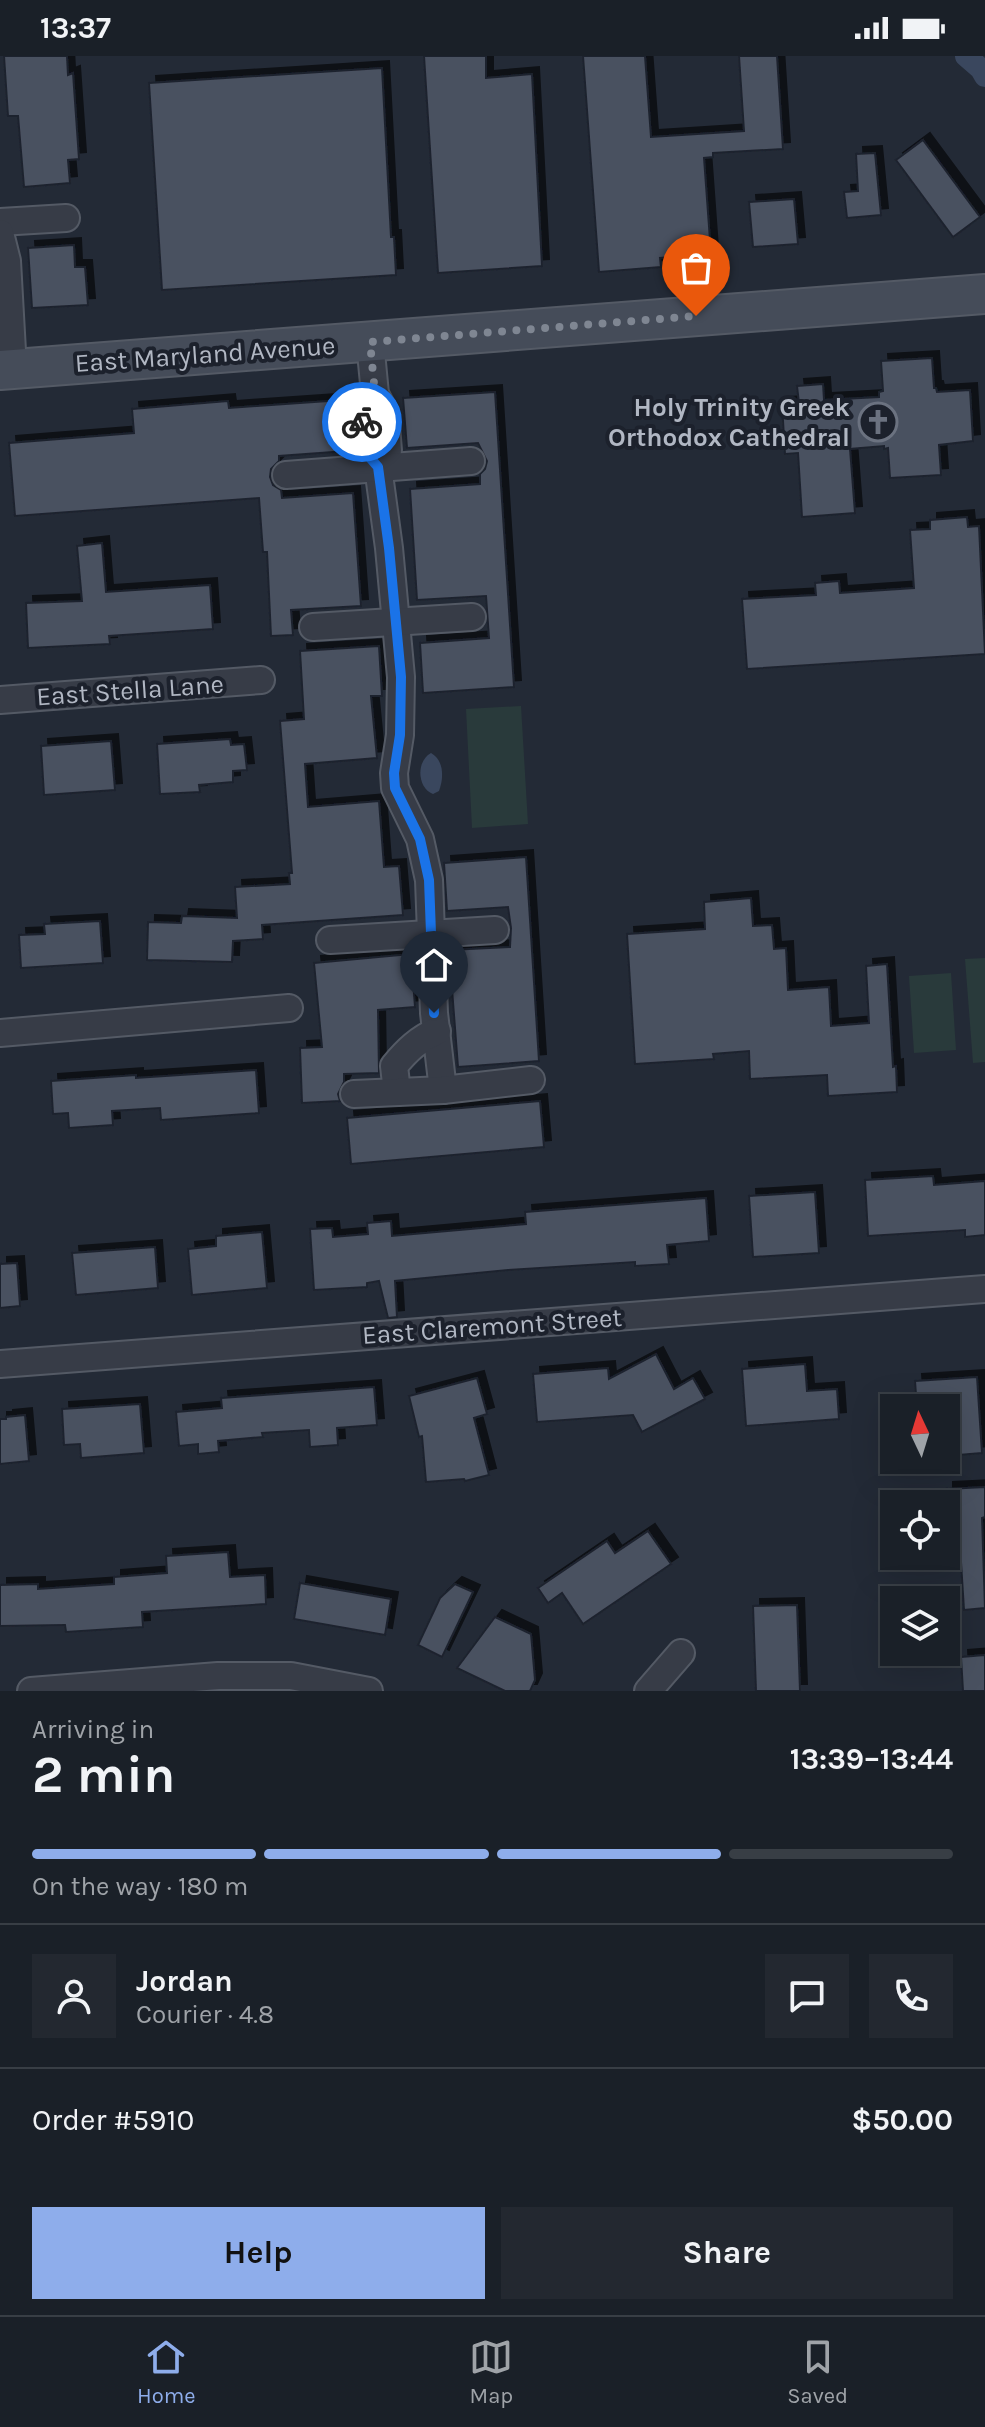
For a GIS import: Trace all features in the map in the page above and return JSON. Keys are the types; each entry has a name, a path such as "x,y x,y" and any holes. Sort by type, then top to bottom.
{"street":[{"path":"0,222 66,218"},
{"path":"0,233 7,261 6,369"},
{"name":"East Maryland Avenue","path":"6,369 985,294"},
{"path":"370,342 375,394 385,413 388,451 378,467 401,691 395,788 420,839 429,880 434,1013 443,1090"},
{"path":"286,475 471,461"},
{"path":"313,627 472,617"},
{"name":"East Stella Lane","path":"0,700 261,680"},
{"path":"330,940 495,930"},
{"path":"0,1033 289,1008"},
{"path":"397,1092 394,1066 408,1049 437,1031"},
{"path":"354,1094 443,1090 531,1080"},
{"name":"East Claremont Street","path":"0,1364 985,1289"},
{"path":"648,1691 681,1653"},
{"path":"31,1691 233,1676 291,1676 369,1691"}],"shaded area":[{"path":"521,706 528,824 472,828 466,709"},
{"path":"985,958 985,1062 973,1063 965,959"},
{"path":"951,973 956,1050 914,1053 909,976"}],"water":[{"path":"431,753 441,765 442,775 439,791 433,794 424,786 420,774 423,762"}],"building":[{"path":"4,56 67,56 68,75 73,73 79,159 68,160 70,183 24,187 18,116 8,116"},
{"path":"424,56 486,56 486,78 532,74 542,266 438,273"},
{"path":"583,56 645,56 651,137 744,131 739,56 777,56 783,149 713,153 713,157 704,158 711,254 660,258 661,267 599,272"},
{"path":"382,68 391,237 394,237 396,275 162,290 149,83"},
{"path":"923,140 980,217 953,237 896,160"},
{"path":"875,153 881,215 847,218 844,192 858,191 856,154"},
{"path":"794,199 798,244 753,247 749,202"},
{"path":"74,245 75,267 85,267 88,305 32,308 28,248"},
{"name":"Holy Trinity Greek Orthodox Cathedral","path":"932,358 937,392 970,390 973,441 939,445 941,475 890,478 888,448 850,449 855,513 802,517 798,453 785,454 782,404 799,403 797,386 823,384 824,400 879,397 879,392 883,391 881,361"},
{"path":"495,392 514,687 423,693 420,643 489,638 486,596 417,600 410,489 480,484 480,474 487,461 478,443 407,448 403,398"},
{"path":"343,400 347,451 279,456 270,477 273,485 281,490 282,498 353,493 361,606 291,610 293,635 271,636 267,552 263,552 259,498 15,516 9,443 134,433 132,409 228,401 229,408"},
{"path":"967,517 968,527 979,526 985,654 747,669 742,599 816,595 815,583 839,581 840,593 914,588 910,530 930,529 930,520"},
{"path":"102,543 106,592 210,585 213,629 109,636 110,644 28,648 26,603 82,601 77,546"},
{"path":"379,646 382,696 371,696 377,758 305,764 308,807 379,801 384,867 399,866 403,915 262,925 263,939 233,941 232,962 147,960 148,922 181,923 182,916 237,918 235,887 290,884 289,873 292,873 280,721 304,719 300,651"},
{"path":"230,739 231,745 244,744 247,770 233,771 233,782 199,785 200,792 160,794 157,744"},
{"path":"111,741 115,790 44,795 41,746"},
{"path":"526,857 539,1061 458,1067 449,950 510,947 511,928 508,907 447,911 444,863"},
{"path":"751,898 753,926 772,925 774,949 786,948 788,990 829,987 831,1026 869,1023 866,966 887,964 897,1092 828,1096 827,1075 750,1079 749,1051 713,1054 714,1059 635,1064 627,934 705,929 704,902"},
{"path":"100,921 103,963 21,968 19,935 45,934 44,924"},
{"path":"411,954 415,1007 378,1010 379,1073 344,1074 338,1094 340,1101 302,1103 300,1048 322,1047 314,963"},
{"path":"256,1070 259,1113 161,1120 160,1108 112,1111 113,1125 69,1128 68,1113 53,1114 51,1081"},
{"path":"540,1101 544,1147 351,1164 347,1118"},
{"path":"933,1176 934,1185 985,1181 985,1235 965,1237 965,1230 868,1236 865,1180"},
{"path":"815,1192 819,1253 753,1257 749,1196"},
{"path":"706,1198 709,1241 667,1245 669,1264 635,1266 635,1262 395,1281 397,1317 388,1318 379,1281 367,1283 367,1287 314,1290 310,1229 332,1228 333,1237 368,1234 367,1223 391,1221 392,1236 526,1224 525,1212"},
{"path":"262,1232 267,1288 192,1295 188,1249 216,1246 216,1236"},
{"path":"155,1247 158,1288 76,1295 72,1253"},
{"path":"17,1263 20,1306 0,1308 0,1264"},
{"path":"656,1354 674,1389 693,1378 705,1399 642,1432 633,1415 537,1422 533,1374 608,1368 609,1379"},
{"path":"805,1364 807,1391 837,1389 839,1419 746,1426 742,1369"},
{"path":"977,1377 982,1453 960,1455 960,1394 916,1394 915,1381"},
{"path":"477,1378 487,1414 474,1418 489,1475 465,1481 426,1482 422,1436 419,1437 409,1396"},
{"path":"374,1387 377,1425 337,1428 338,1445 310,1447 309,1430 262,1433 263,1437 218,1441 219,1452 198,1454 198,1444 179,1446 176,1412 222,1408 221,1398"},
{"path":"140,1404 144,1453 81,1458 80,1444 64,1445 62,1409"},
{"path":"25,1415 29,1461 0,1464 0,1419"},
{"path":"985,1487 985,1517 982,1518 985,1608 964,1610 960,1562 960,1490 946,1489"},
{"path":"648,1531 671,1564 583,1624 562,1593 548,1603 538,1588 607,1541 615,1553"},
{"path":"228,1552 230,1577 265,1575 266,1604 142,1612 143,1627 66,1632 65,1625 0,1626 0,1585 38,1584 38,1589 114,1584 114,1577 167,1573 166,1556"},
{"path":"300,1583 391,1599 385,1635 294,1619"},
{"path":"455,1584 473,1592 442,1657 418,1645 440,1598"},
{"path":"797,1605 800,1691 756,1691 753,1606"},
{"path":"495,1617 531,1634 535,1680 530,1691 505,1691 457,1668"},
{"path":"985,1655 985,1691 963,1691 961,1657"}],"waterway":[{"path":"966,56 985,76"}],"way so far":[{"path":"362,422 375,394 370,342 696,316"}],"place":[{"name":"Holy Trinity Greek Orthodox Cathedral","path":"878,422"}],"route":[{"path":"362,422 365,452 378,467 389,548 401,677 395,788 420,839 429,880 434,1013"}]}
